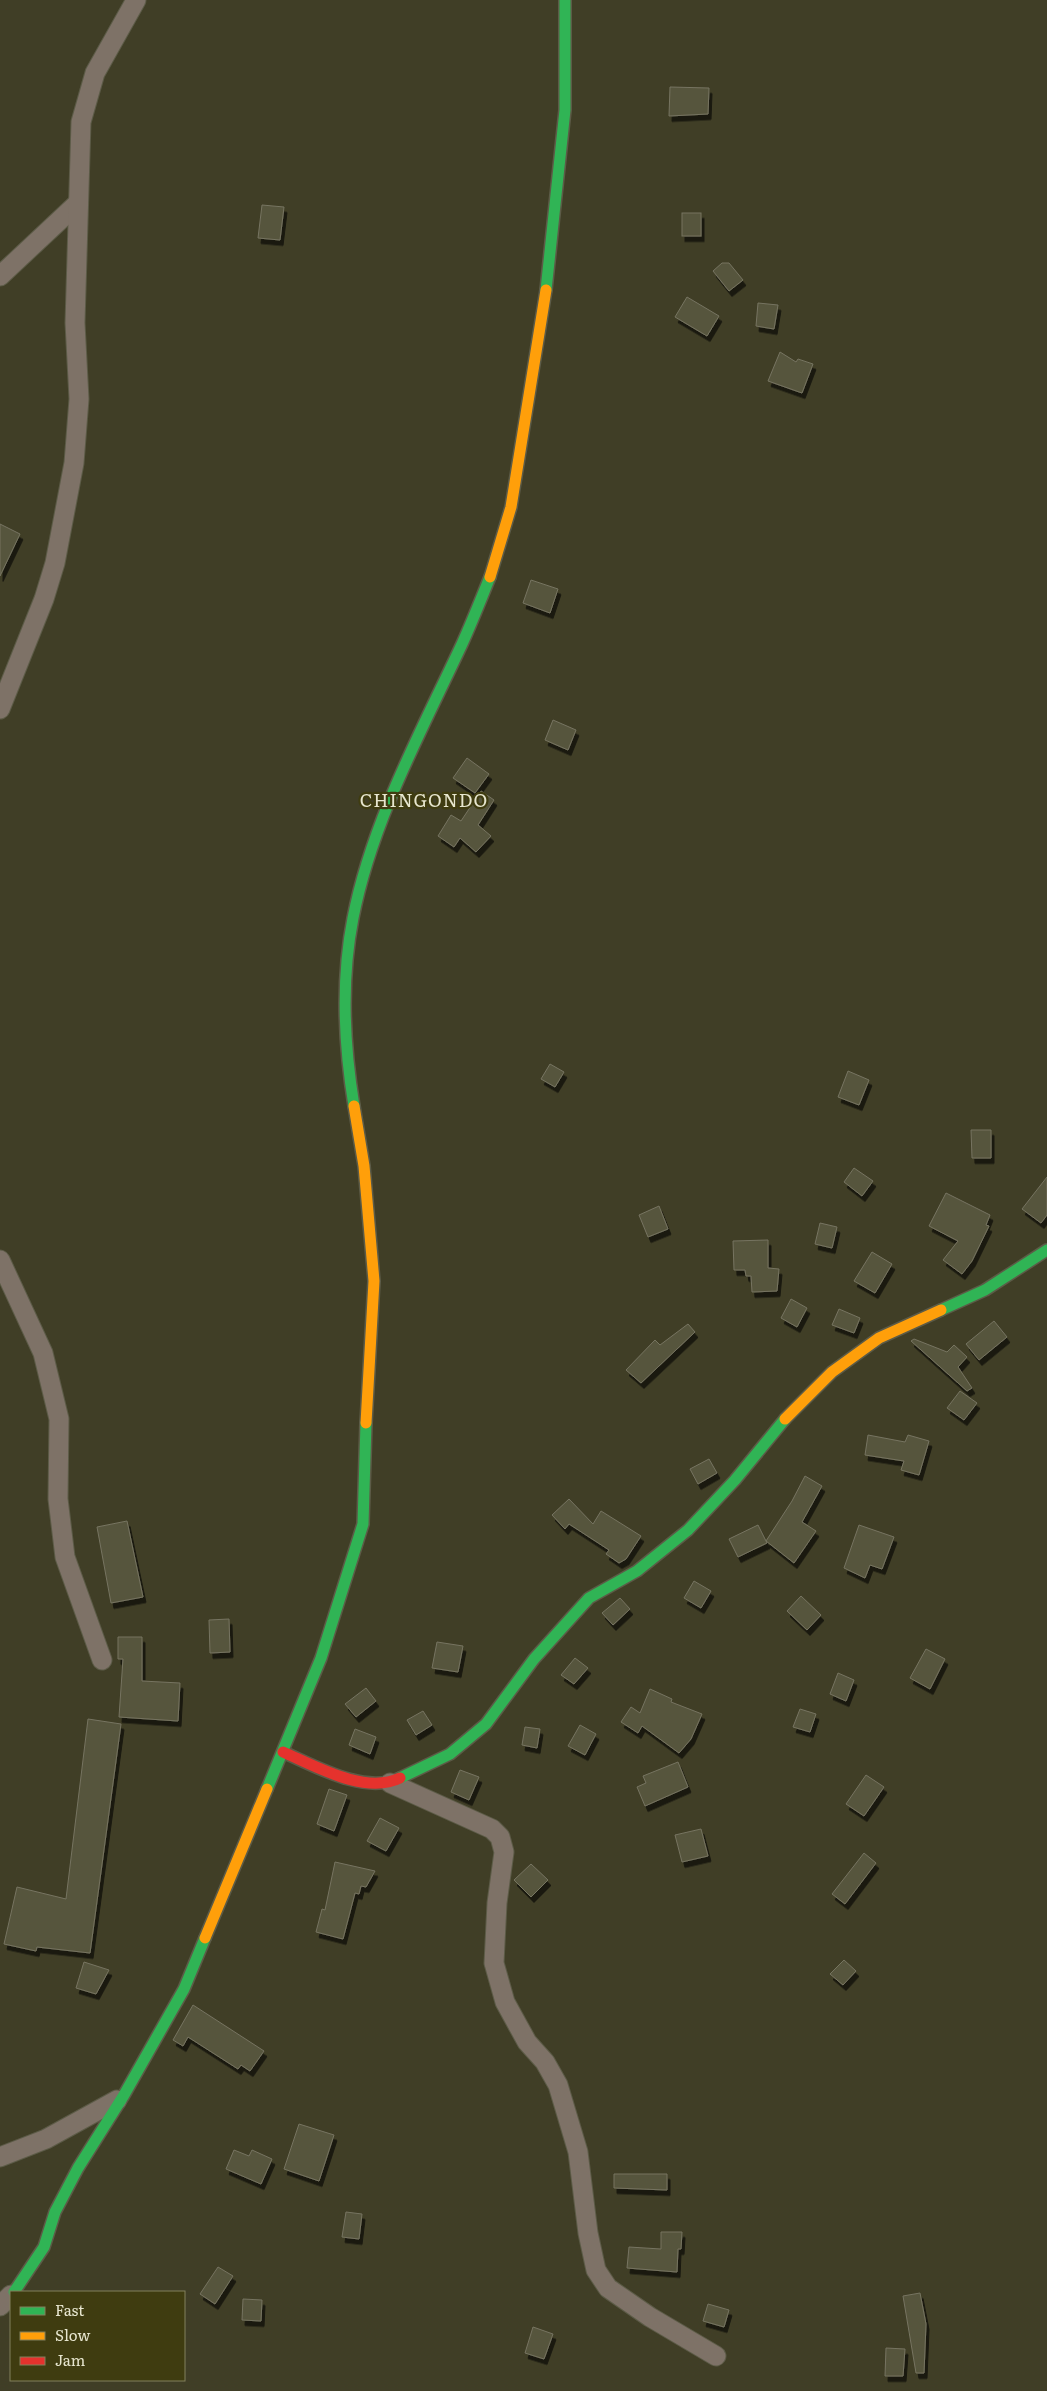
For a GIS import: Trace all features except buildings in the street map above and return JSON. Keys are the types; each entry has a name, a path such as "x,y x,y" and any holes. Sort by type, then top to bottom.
{"street":[{"path":"0,709 44,599 55,563 74,463 79,399 75,323 81,122 95,73 136,0"},
{"path":"13,2291 44,2247 55,2212 78,2168 124,2095 184,1989 321,1658 363,1524 368,1375 374,1281 364,1166 346,1063 346,971 352,917 375,838 411,749 467,633 496,562 511,507 548,278 558,189 565,110 565,0"},
{"path":"0,276 78,203"},
{"path":"390,1783 450,1754 486,1724 534,1659 590,1598 637,1571 688,1530 735,1480 780,1423 832,1372 879,1338 985,1290 1047,1250"},
{"path":"0,1260 43,1353 59,1419 58,1499 65,1557 102,1660"},
{"path":"283,1752 342,1778 390,1783 492,1829 500,1837 504,1852 497,1903 494,1963 506,2002 527,2042 545,2062 558,2085 578,2152 588,2233 596,2270 608,2288 650,2317 716,2356"},
{"path":"0,2157 46,2139 93,2115 124,2095"},
{"path":"0,2306 10,2295"}],"traffic: fast":[{"path":"546,290 565,110 565,0"},
{"path":"354,1106 346,1036 345,988 349,941 361,882 372,847 399,778 462,644 490,577"},
{"path":"941,1310 985,1290 1047,1250"},
{"path":"400,1778 450,1754 486,1724 534,1659 589,1598 637,1571 688,1530 735,1480 785,1419"},
{"path":"267,1789 321,1658 363,1524 366,1423"},
{"path":"15,2291 44,2247 55,2212 78,2168 124,2095 184,1989 205,1938"}],"traffic: slow":[{"path":"490,577 511,507 546,290"},
{"path":"354,1106 364,1166 374,1281 366,1423"},
{"path":"785,1419 832,1372 879,1338 941,1310"},
{"path":"205,1938 267,1789"}],"traffic: jam":[{"path":"283,1752 340,1777 356,1781 386,1782 400,1778"}],"district":[{"name":"CHINGONDO","path":"424,799"}]}
